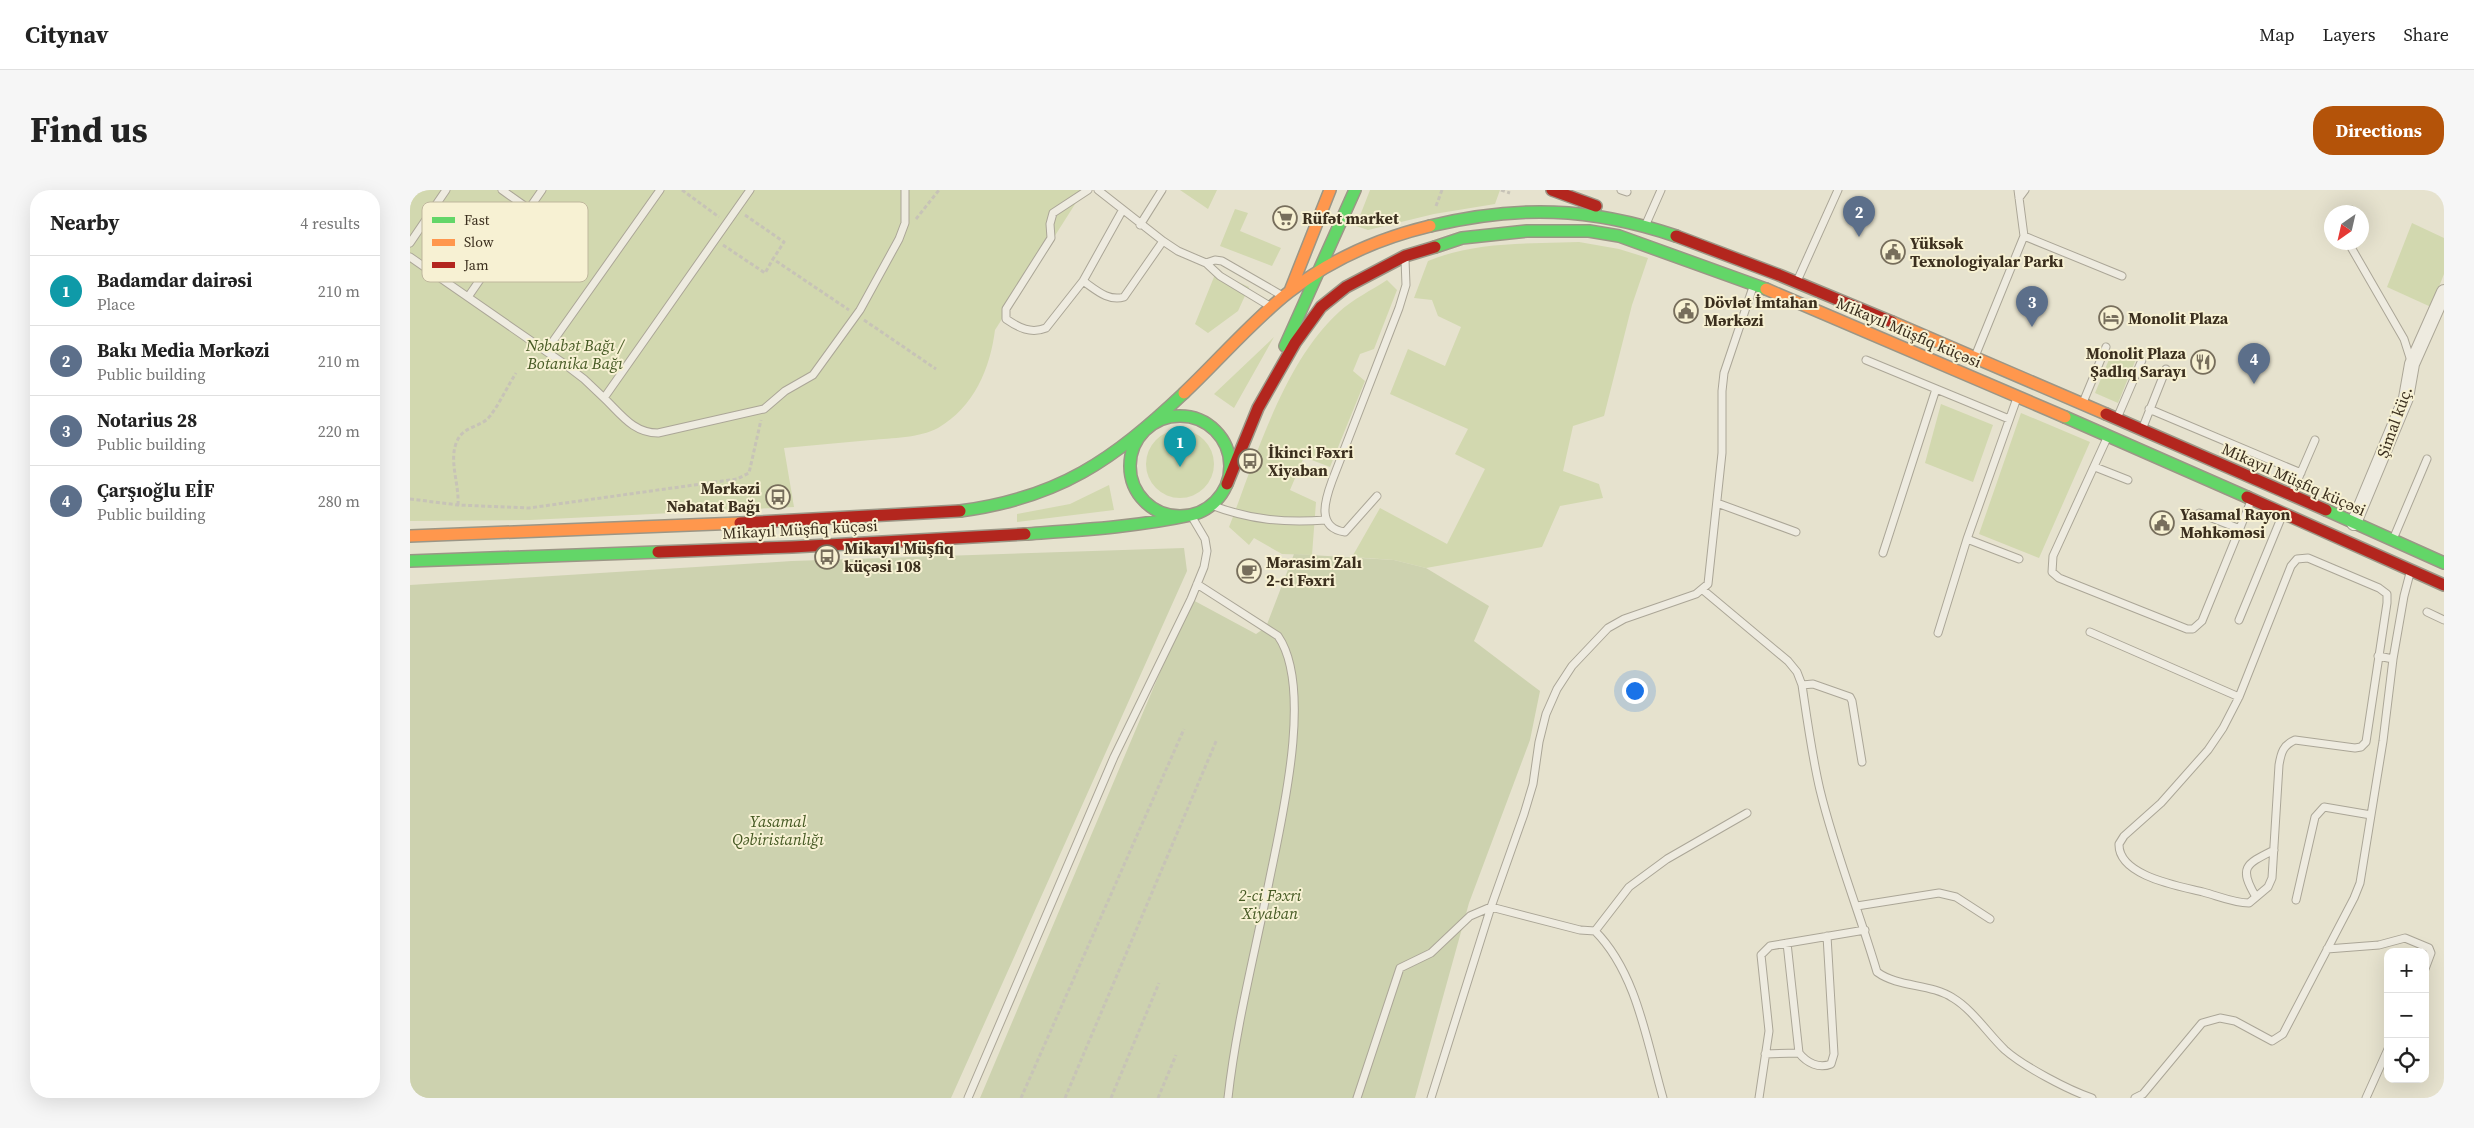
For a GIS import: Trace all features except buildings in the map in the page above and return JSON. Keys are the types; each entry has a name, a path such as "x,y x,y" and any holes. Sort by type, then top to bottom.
{"main road":[{"path":"1330,190 1286,294 1147,427 1136,440 1130,456 1130,472 1135,488 1144,502 1158,511 1174,516 1191,515 1211,505 1219,498 1227,484 1258,408 1322,269 1355,190"},
{"path":"1552,190 1646,224"},
{"name":"Mikayıl Müşfiq küçəsi","path":"1286,294 1346,255 1428,225 1493,214 1574,212 1646,224 1797,282 1975,357 2444,563"},
{"name":"Mikayıl Müşfiq küçəsi","path":"1258,408 1295,342 1320,307 1346,287 1405,256 1462,238 1487,234 1589,231 1618,236 1754,284 2108,435 2444,585"},
{"path":"1147,427 1161,419 1178,416 1194,418 1209,425 1221,436 1228,452 1230,468 1227,484"},
{"name":"Mikayıl Müşfiq küçəsi","path":"410,536 810,519 957,510 1025,498 1047,490 1103,459 1147,427"},
{"name":"Mikayıl Müşfiq küçəsi","path":"410,561 792,547 1095,529 1150,524 1191,515"}],"street":[{"name":"Şimal küç.","path":"2354,523 2406,398 2412,364 2444,292"}],"lane":[{"path":"438,202 446,190"},
{"path":"502,190 519,202"},
{"path":"534,202 542,190"},
{"path":"546,351 660,190"},
{"path":"604,398 750,190"},
{"path":"446,282 584,379 638,430 646,433 658,433 764,409 785,391 813,376 857,315 900,239 905,223 905,190"},
{"path":"1088,190 1053,213 1050,224 1051,238 1006,309 1006,319 1022,329 1031,331 1046,328 1082,281 1122,211"},
{"path":"1140,224 1162,190"},
{"path":"1646,224 1661,190"},
{"path":"1797,282 1838,190"},
{"path":"1975,357 2024,236 2018,194 2025,190"},
{"path":"1102,192 1122,211 1163,242 1178,251 1206,262 1220,276 1273,307"},
{"path":"410,243 422,225"},
{"path":"2024,236 2122,276"},
{"path":"1082,281 1103,295 1118,299 1124,297 1163,242"},
{"path":"2353,250 2404,339 2412,364"},
{"path":"1377,496 1345,532 1339,531 1326,520 1324,511 1325,499 1399,308 1406,285 1405,256"},
{"path":"410,257 422,265"},
{"path":"1206,262 1222,261 1286,294"},
{"path":"468,297 478,282"},
{"path":"1431,1098 1491,907 1524,814 1533,784 1541,732 1557,689 1590,645 1608,628 1624,619 1703,590 1710,579 1722,453 1722,391 1724,373 1754,284"},
{"path":"2083,404 2106,347"},
{"path":"1866,360 2009,419"},
{"path":"2116,419 2142,360"},
{"path":"2142,430 2166,369"},
{"path":"1883,554 1936,389"},
{"path":"1938,633 1967,539 2018,396"},
{"path":"2150,409 2301,473"},
{"path":"2108,435 2053,556 2052,572 2059,578 2186,630 2193,629 2202,621 2251,499"},
{"path":"2291,496 2315,440"},
{"path":"2393,540 2427,459"},
{"path":"2095,466 2128,480"},
{"path":"1717,503 1796,532"},
{"path":"1211,505 1232,513 1290,523 1326,520"},
{"path":"2199,513 2240,529"},
{"path":"2239,620 2283,513"},
{"path":"968,1098 1114,757 1197,584 1207,551 1205,539 1191,515"},
{"path":"1967,539 2019,559"},
{"path":"2308,558 2379,588 2387,594 2366,742 2361,747 2294,740 2288,743 2281,752 2272,878 2268,887 2248,903 2242,903 2159,880 2141,873 2130,866 2119,851 2119,844 2124,836 2161,803 2208,750 2223,728 2238,696 2291,566 2297,559 2308,558"},
{"path":"2135,1098 2145,1096 2202,1023 2220,1018 2235,1021 2272,1041 2283,1034 2360,883 2393,659 2404,596 2411,570"},
{"path":"1197,584 1278,636 1286,648 1294,704 1293,741 1288,788 1235,1046 1228,1098"},
{"path":"1703,590 1788,661 1797,672 1802,684 1820,790 1847,882 1857,906 1877,972 1893,980 1937,989 1955,999 2007,1051 2071,1091 2092,1098"},
{"path":"2427,612 2444,620"},
{"path":"2090,632 2238,696"},
{"path":"2378,656 2393,659"},
{"path":"1802,684 1813,684 1850,697 1862,762"},
{"path":"2296,900 2315,817 2319,810 2324,807 2371,815"},
{"path":"1595,932 1628,887 1667,859 1747,813"},
{"path":"2256,897 2246,880 2245,873 2253,861 2274,850"},
{"path":"1857,906 1939,893 1956,896 1990,919"},
{"path":"1357,1098 1400,968 1408,962 1431,953 1470,916 1491,907 1580,930 1595,932 1606,942 1630,984 1663,1098"},
{"path":"1759,1098 1769,1031 1768,1007 1761,955 1770,946 1865,930"},
{"path":"1787,943 1799,1053 1808,1062 1821,1067 1831,1064 1833,1059 1827,936"},
{"path":"2327,949 2379,945 2405,938 2429,948"},
{"path":"1766,1054 1799,1053"},
{"path":"2366,1098 2384,1059"}],"path":[{"path":"682,190 727,223"},
{"path":"900,239 939,190"},
{"path":"1434,214 1442,190"},
{"path":"715,240 765,273 784,242 736,210"},
{"path":"773,259 936,369"},
{"path":"458,505 459,488 454,452 456,444 466,429 489,418 516,373"},
{"path":"410,499 458,505 529,508 737,478 749,473 764,409"},
{"path":"1021,1098 1184,729"},
{"path":"1065,1098 1217,739"},
{"path":"1111,1098 1159,983"},
{"path":"1158,1098 1176,1055"}],"green space":[{"name":"Nəbabət Bağı / Botanika Bağı","path":"410,190 1084,190 995,330 993,345 984,373 971,398 961,409 938,428 914,436 784,448 794,507 530,520 410,521"},
{"path":"1180,190 1217,190 1208,209"},
{"path":"1370,190 1500,190 1495,204 1434,214 1368,230 1356,226"},
{"path":"1235,209 1248,213 1240,231 1281,248 1272,266 1220,246"},
{"path":"2412,223 2444,238 2444,274 2431,307 2387,287"},
{"path":"1579,242 1619,249 1648,258 1632,305 1604,416 1573,426 1563,471 1599,484 1603,498 1560,506 1542,547 1426,568 1394,560 1352,557 1380,508 1447,544 1485,469 1455,454 1468,429 1390,394 1408,349 1445,366 1461,327 1438,316 1432,300 1414,298 1428,261 1465,250 1483,247"},
{"path":"1216,272 1249,287 1238,311 1208,333 1195,324"},
{"path":"1387,280 1397,290 1374,349 1360,354 1353,371 1365,381 1330,467 1304,457 1290,490 1316,502 1312,555 1282,554 1254,538 1249,545 1229,527 1261,442 1287,384 1302,357 1319,333 1339,312"},
{"path":"1274,337 1234,408 1214,394"},
{"path":"2113,350 2136,359 2118,403 2095,393"},
{"path":"1941,404 1993,425 1973,482 1925,463"},
{"path":"2021,413 2090,442 2039,558 1979,534"},
{"path":"1187,430 1199,436 1208,445 1214,457 1212,477 1204,488 1187,498 1173,498 1156,488 1148,477 1146,457 1156,440 1167,432"},
{"path":"1109,485 1114,510 1017,522 1017,514 1070,504"},
{"name":"Yasamal Qəbiristanlığı","path":"1184,548 1187,571 951,1098 410,1098 410,585 792,561"},
{"name":"2-ci Fəxri Xiyaban","path":"1294,554 1394,560 1426,568 1489,606 1474,641 1540,691 1530,740 1469,903 1415,1098 980,1098 1191,599 1256,634 1266,627"}],"traffic: fast":[{"path":"1285,346 1355,190"},
{"path":"1430,226 1493,215 1554,212 1614,219 1676,236"},
{"path":"1435,247 1462,238 1527,231 1589,231 1619,236 1766,289"},
{"path":"960,511 995,505 1056,486 1108,456 1133,438 1184,393"},
{"path":"1180,416 1190,417 1208,424 1222,438 1229,456 1230,466 1229,476 1222,494 1208,508 1190,515 1180,516 1170,515 1152,508 1138,494 1131,476 1130,466 1131,456 1138,438 1152,424 1170,417 1180,416"},
{"path":"2065,417 2247,497"},
{"path":"2326,510 2444,563"},
{"path":"1025,534 1129,525 1191,515"},
{"path":"410,561 658,552"}],"traffic: slow":[{"path":"1290,291 1330,190"},
{"path":"1184,393 1262,315 1305,280 1356,251 1430,226"},
{"path":"1766,289 2065,417"},
{"path":"1892,322 2106,414"},
{"path":"410,536 740,523"}],"traffic: jam":[{"path":"1552,190 1596,206"},
{"path":"1676,236 1779,275 1892,322"},
{"path":"1227,484 1258,408 1295,343 1321,307 1346,287 1405,256 1435,247"},
{"path":"2106,414 2326,510"},
{"path":"2247,497 2444,585"},
{"path":"740,523 960,511"},
{"path":"658,552 792,547 1025,534"}],"place":[{"name":"Rüfət market","path":"1285,218"},
{"name":"Bakı Media Mərkəzi","path":"1859,237"},
{"name":"Yüksək Texnologiyalar Parkı","path":"1893,252"},
{"name":"Dövlət İmtahan Mərkəzi","path":"1686,311"},
{"name":"Monolit Plaza","path":"2111,318"},
{"name":"Notarius 28","path":"2032,327"},
{"name":"Monolit Plaza Şadlıq Sarayı","path":"2203,362"},
{"name":"Çarşıoğlu EİF","path":"2254,384"},
{"name":"İkinci Fəxri Xiyaban","path":"1250,461"},
{"name":"Badamdar dairəsi","path":"1180,467"},
{"name":"Mərkəzi Nəbatat Bağı","path":"778,497"},
{"name":"Yasamal Rayon Məhkəməsi","path":"2162,523"},
{"name":"Mikayıl Müşfiq küçəsi 108","path":"827,557"},
{"name":"Mərasim Zalı 2-ci Fəxri","path":"1249,571"}]}
